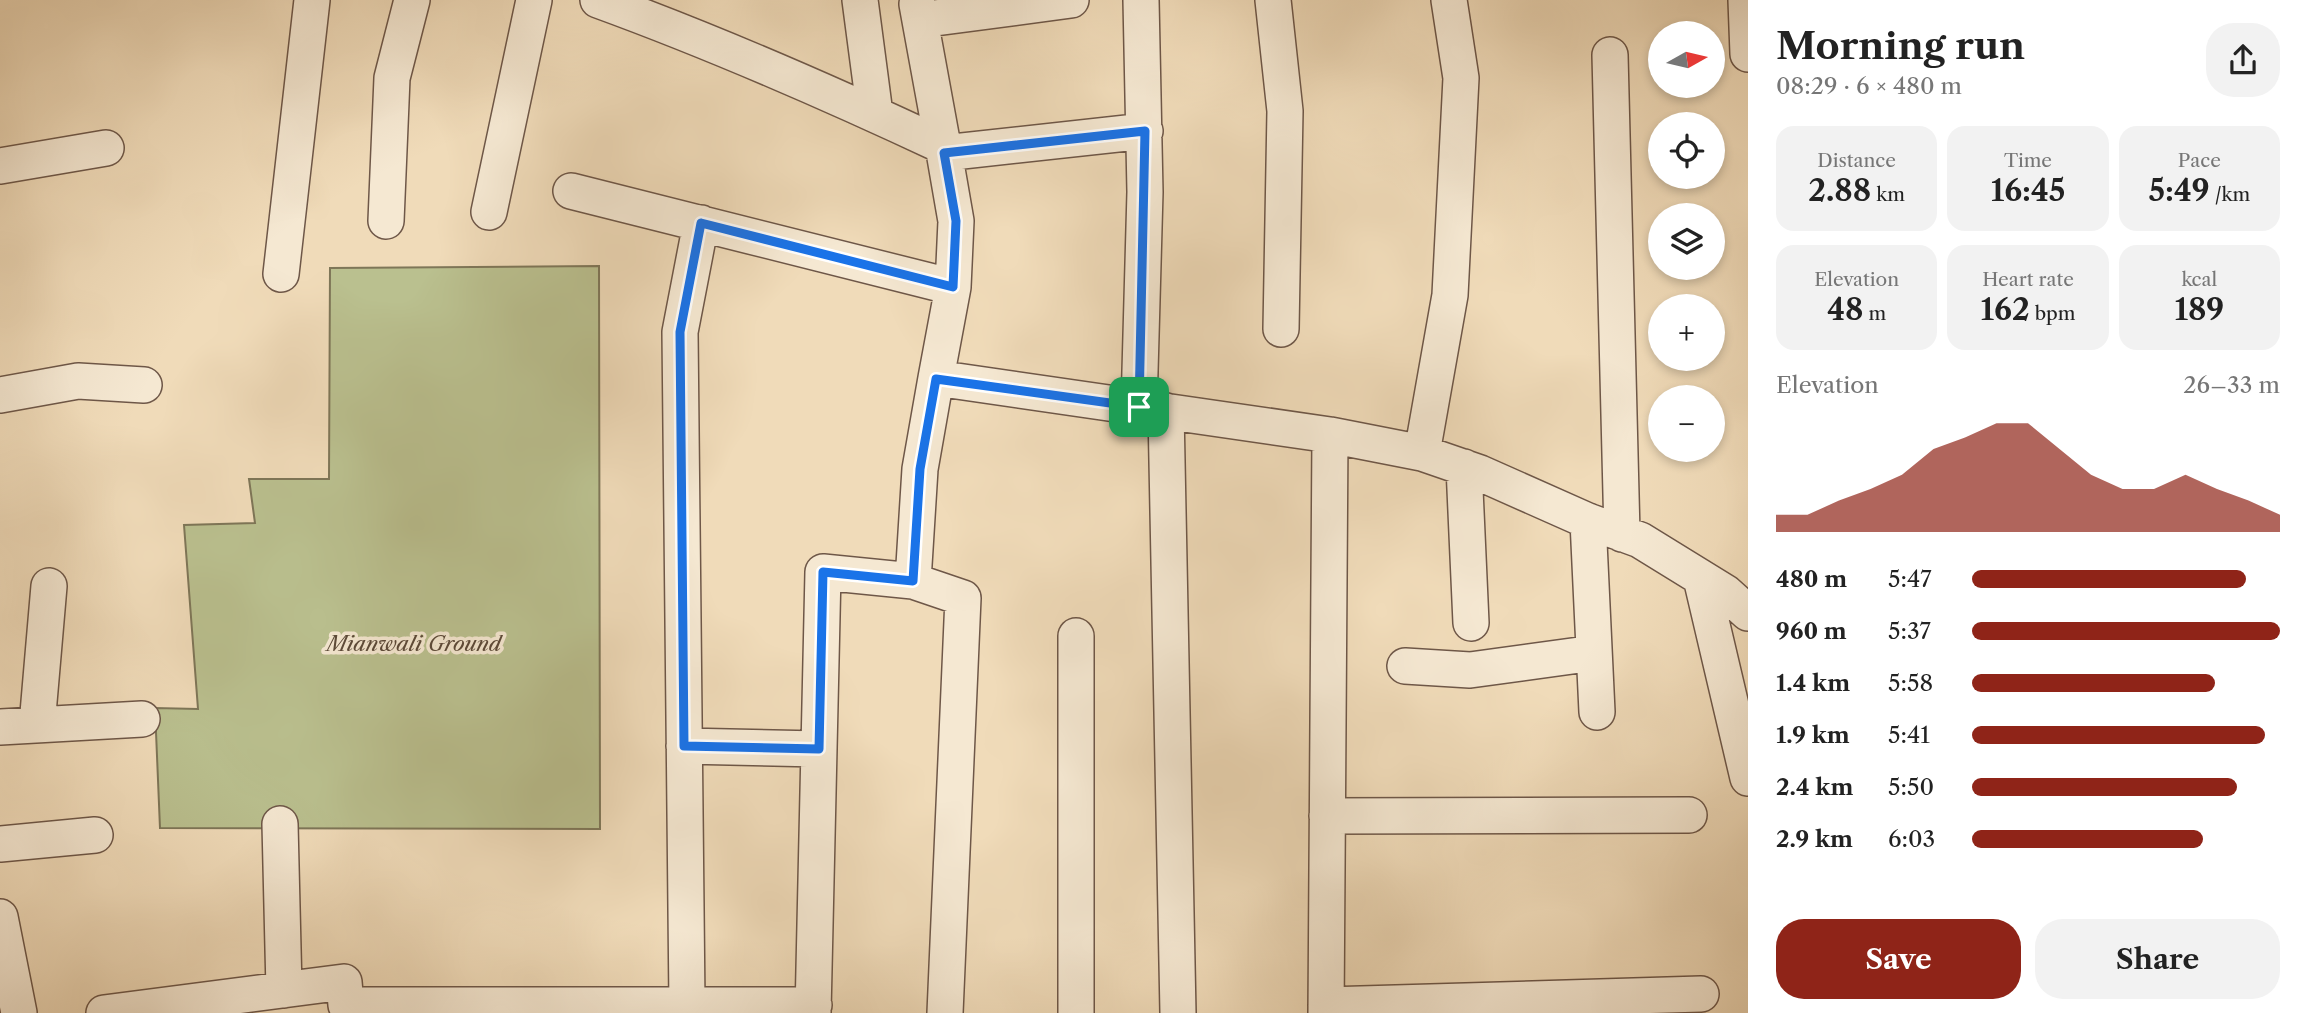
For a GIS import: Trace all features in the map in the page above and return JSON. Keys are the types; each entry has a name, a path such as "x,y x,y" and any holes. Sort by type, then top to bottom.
{"street":[{"path":"281,274 312,0"},
{"path":"386,221 392,78 412,0"},
{"path":"489,212 534,0"},
{"path":"598,0 683,16 944,149 1145,131"},
{"path":"860,0 875,114"},
{"path":"913,581 920,469 953,287 956,221 919,12 1071,0"},
{"path":"1140,0 1153,409 1178,1013"},
{"path":"1273,0 1285,111 1281,329"},
{"path":"1422,453 1450,295 1461,78 1450,0"},
{"path":"1746,0 1748,54"},
{"path":"1610,55 1622,534"},
{"path":"0,166 106,148"},
{"path":"571,191 953,287"},
{"path":"687,1004 680,332 701,223"},
{"path":"936,379 1330,435 1422,453 1464,467 1588,521 1640,540 1726,593 1748,613"},
{"path":"0,395 78,381 144,385"},
{"path":"1330,435 1326,1009 1701,994"},
{"path":"1464,467 1471,623"},
{"path":"1588,521 1597,712"},
{"path":"104,1013 344,982 346,1005 687,1004 813,1009 823,572 913,581 963,598 945,1013"},
{"path":"1701,578 1748,778"},
{"path":"37,724 49,586"},
{"path":"1076,636 1076,1013"},
{"path":"1405,666 1470,670 1594,653"},
{"path":"0,726 142,719"},
{"path":"684,746 819,749"},
{"path":"1327,816 1689,815"},
{"path":"280,824 284,990"},
{"path":"0,844 95,835"},
{"path":"0,917 19,1013"}],"green space":[{"name":"Mianwali Ground","path":"599,266 600,829 160,828 155,708 198,709 184,525 255,523 249,479 329,479 330,268"}],"route":[{"path":"1145,131 1139,407 936,379 920,469 913,581 823,572 819,749 684,746 680,332 701,223 953,287 956,221 944,153 1145,131"}]}
